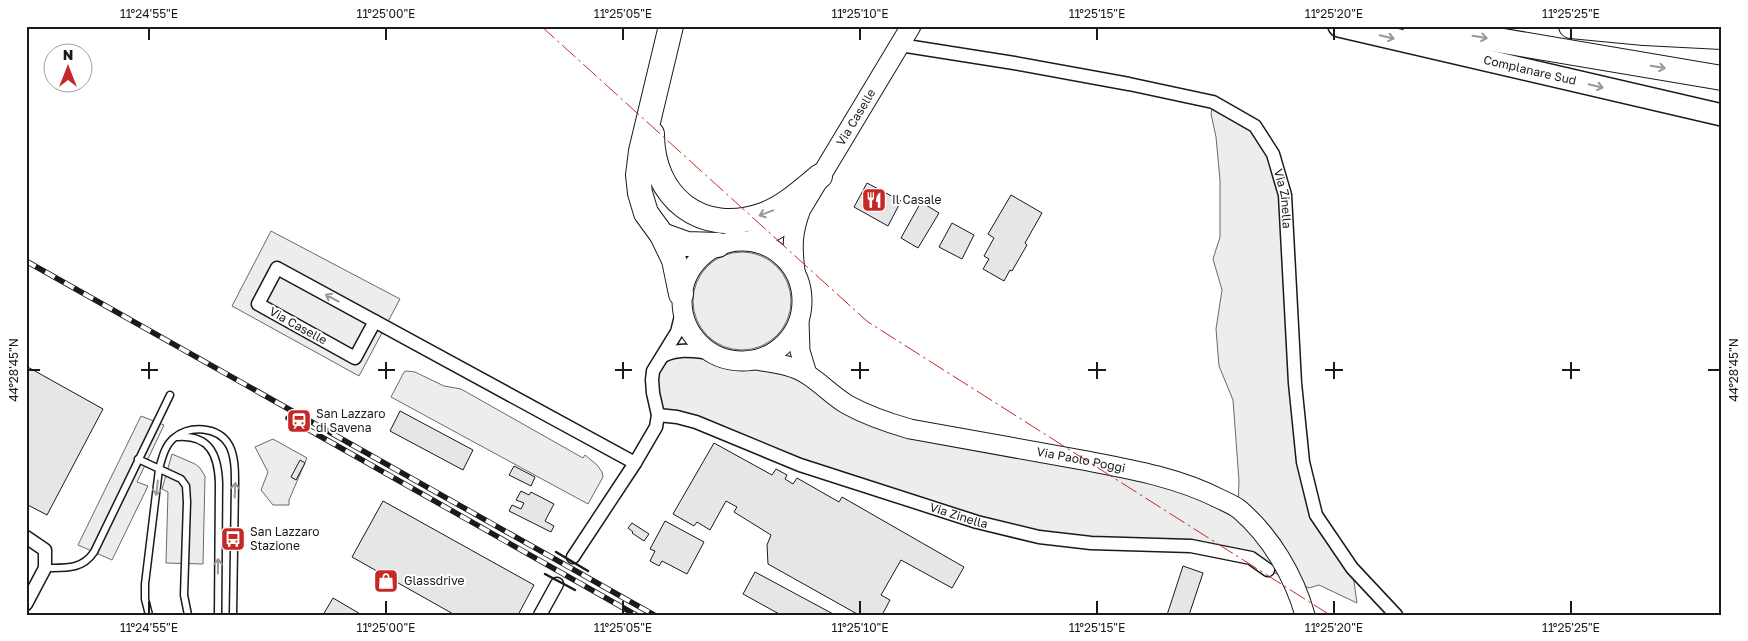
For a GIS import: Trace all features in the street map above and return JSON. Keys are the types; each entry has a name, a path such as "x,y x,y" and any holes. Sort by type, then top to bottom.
{"highway":[{"path":"671,26 641,151 638,175 640,193 646,213 662,235 674,260 681,303"},
{"name":"Complanare Sud","path":"1339,26 1722,115"},
{"path":"1415,26 1722,78"},
{"path":"1572,26 1715,39"},
{"path":"653,102 653,159 659,174 674,198 681,206 695,214 717,220 740,220 763,215 784,204 820,176"},
{"path":"662,235 687,244 718,245"}],"main road":[{"name":"Via Caselle","path":"807,374 800,351 799,321 802,304 792,248 794,226 801,209 820,176 911,26"},
{"name":"Via Caselle","path":"749,241 772,233 787,223 801,209"},
{"name":"Via Caselle","path":"795,272 785,258 769,247 749,241 737,241 718,245 699,258 686,276 681,303 691,336 710,353 726,360 744,362 756,360 774,353 790,338 799,321"},
{"name":"Via Caselle","path":"756,360 783,364 807,374"},
{"name":"Via Paolo Poggi","path":"807,374 847,405 888,423 1118,467 1165,478 1200,489 1239,508 1260,531 1279,557 1292,580 1300,596 1305,615"}],"street":[{"name":"Via Zinella","path":"900,45 1130,84 1213,102 1255,126 1274,154 1285,195 1295,383 1303,462 1316,515 1352,568 1396,615"},
{"name":"Via Caselle","path":"375,321 355,358 258,304 277,268 375,321 635,463"},
{"name":"Via Caselle","path":"573,557 635,463 656,427 658,415 652,371 677,332 681,303"},
{"name":"Via Caselle","path":"663,356 682,350 710,353"},
{"name":"Via Zinella","path":"658,415 678,417 696,422 800,465 977,522 1039,537 1091,543 1191,546 1251,558 1268,570"},
{"path":"26,536 46,550 45,568 26,604"},
{"path":"540,615 557,584"}],"lane":[{"path":"45,568 67,568 88,562 170,395"},
{"path":"149,615 145,599 145,584 159,469 165,450 174,437 195,430 205,429 220,435 229,445 232,453 236,483 233,615"},
{"path":"174,437 189,438 206,444 216,456 219,483 218,615"},
{"path":"138,460 181,479 186,486 184,603 188,615"}],"shaded area":[{"path":"1213,102 1255,126 1285,195 1303,462 1316,515 1352,568 1357,603 1319,585 1309,588 1268,570 1251,558 1039,537 658,415 657,362 663,356 711,353 726,360 744,362 756,360 783,364 847,405 1049,454 1238,508 1239,481 1233,400 1219,366 1216,329 1222,290 1213,259 1220,237 1220,180 1216,137 1211,114"},
{"path":"271,231 400,299 359,376 232,306"},
{"path":"742,252 752,253 769,260 783,274 790,291 790,311 783,328 769,342 752,349 742,350 732,349 715,342 701,328 694,311 693,301 694,291 701,274 715,260 732,253"},
{"path":"404,372 415,372 444,386 461,389 583,458 585,455 597,465 603,477 588,504 391,397"},
{"path":"141,416 164,425 137,482 148,486 112,560 78,545"},
{"path":"273,439 307,458 289,500 289,505 273,505 261,490 268,472 255,447"},
{"path":"172,454 195,464 205,476 203,564 166,563 168,492 162,489"}],"building":[{"path":"867,183 901,201 888,226 854,207"},
{"path":"1011,195 1042,213 1025,243 1027,245 1004,281 983,269 989,259 984,256 994,238 988,234"},
{"path":"921,202 939,213 918,248 901,238"},
{"path":"952,223 974,235 962,259 939,247"},
{"path":"26,366 103,409 47,515 26,504"},
{"path":"400,411 473,450 463,470 390,431"},
{"path":"714,443 772,475 776,469 787,475 785,479 793,484 797,478 839,502 842,497 964,567 952,588 901,560 881,595 890,600 882,615 859,615 768,564 767,545 771,535 734,512 737,507 726,501 710,530 697,522 694,526 673,514"},
{"path":"300,460 305,463 296,480 291,477"},
{"path":"514,466 535,477 531,486 509,475"},
{"path":"521,491 529,495 531,492 554,504 545,521 554,526 551,532 509,511 512,505 521,509 524,503 516,500"},
{"path":"383,501 534,585 518,615 455,615 352,557"},
{"path":"665,521 704,542 687,574 662,561 659,566 650,561 655,551 650,549"},
{"path":"632,523 649,534 644,541 628,528"},
{"path":"1183,566 1203,573 1189,615 1167,615"},
{"path":"755,572 835,615 781,615 743,594"},
{"path":"333,598 362,615 323,615"}],"railway":[{"path":"26,261 654,615"},
{"path":"288,418 636,615"}],"wall":[{"path":"556,552 588,571"},
{"path":"545,574 575,590"}],"power":[{"path":"541,26 868,322 1330,615"}],"place":[{"name":"Il Casale","path":"874,200"},
{"name":"San Lazzaro di Savena","path":"299,421"},
{"name":"San Lazzaro Stazione","path":"233,539"},
{"name":"Glassdrive","path":"386,581"}]}
